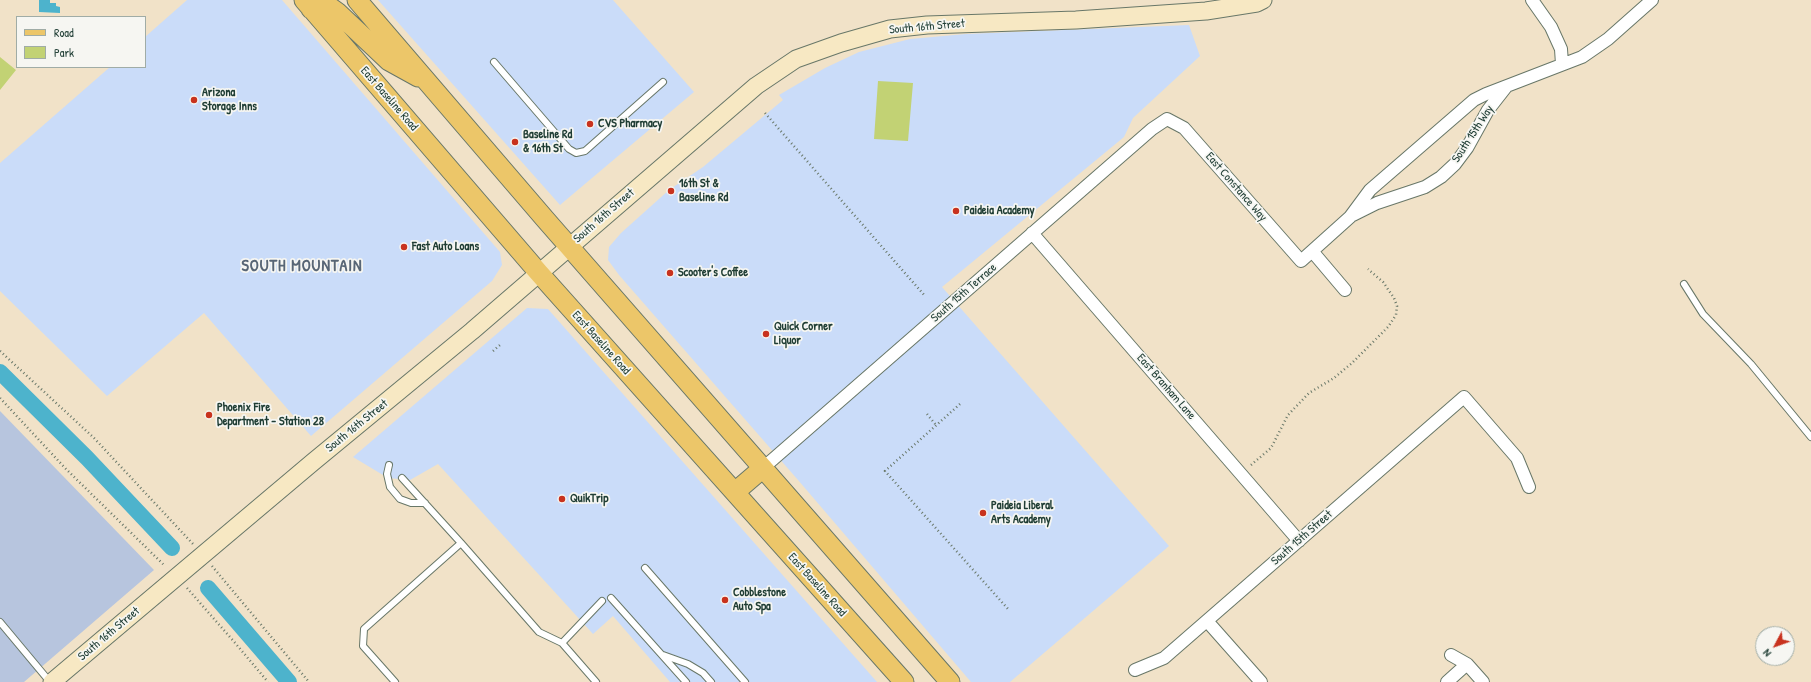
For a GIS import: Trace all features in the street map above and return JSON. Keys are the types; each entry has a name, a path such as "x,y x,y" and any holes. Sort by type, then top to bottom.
{"main road":[{"path":"357,0 569,246 950,682"},
{"name":"South 16th Street","path":"51,682 181,572 472,331 756,86 796,59 841,43 890,29 927,25 1076,20 1198,12 1257,3 1264,0"},
{"path":"308,4 330,7 388,61 428,82"},
{"name":"East Baseline Road","path":"308,4 538,273 904,682"},
{"path":"735,492 763,468"}],"street":[{"path":"1532,0 1552,27 1561,49 1562,64"},
{"name":"South 15th Way","path":"1300,261 1350,217 1370,190 1474,100 1582,57 1594,50 1652,0"},
{"name":"South 15th Way","path":"1350,217 1377,203 1425,187 1441,177 1455,164 1467,148 1488,110 1506,87"},
{"name":"South 15th Terrace","path":"763,468 1152,129 1167,119"},
{"name":"East Constance Way","path":"1167,119 1184,128 1300,261"},
{"name":"East Branham Lane","path":"1032,234 1300,541"},
{"path":"1312,251 1345,290"},
{"name":"South 15th Street","path":"1135,670 1164,658 1464,397 1517,458 1529,487"},
{"path":"1207,620 1260,682"},
{"path":"1451,655 1467,664 1483,682"},
{"path":"1447,682 1467,664"}],"lane":[{"path":"494,62 569,149 576,153 585,151 663,82"},
{"path":"1684,284 1703,314 1751,364 1811,437"},
{"path":"389,465 387,474 390,486 400,499 411,503 424,503"},
{"path":"402,478 539,632 562,643 596,682"},
{"path":"395,682 363,646 364,629 461,543"},
{"path":"645,568 745,682"},
{"path":"611,598 686,682"},
{"path":"562,643 602,601"},
{"path":"0,622 51,682"},
{"path":"662,655 688,664 702,673 711,682"}],"path":[{"path":"765,113 925,296"},
{"path":"1250,465 1271,448 1288,415 1309,392 1334,378 1352,363 1388,328 1396,315 1397,306 1394,298 1383,282 1368,269"},
{"path":"493,351 500,345"},
{"path":"0,351 94,438 186,537"},
{"path":"0,398 66,469 159,561"},
{"path":"960,404 885,471 1008,608"},
{"path":"927,414 936,425"},
{"path":"218,573 309,682"},
{"path":"192,594 268,682"}],"shaded area":[{"path":"187,0 282,0 500,252 502,265 492,281 311,436 204,313 107,396 0,291 0,163 109,68 146,68 146,36"},
{"path":"378,0 613,0 694,92 560,205"},
{"path":"1189,25 1200,56 1133,118 1124,137 942,287 1169,546 1010,682 971,682 798,480 619,275 608,260 609,247 621,233 669,190 703,167 783,100 779,95 825,68 859,52 910,39 966,34"},
{"path":"527,308 548,309 877,682 670,682 613,616 593,634 438,464 410,480 388,478 353,457"},
{"path":"0,411 154,570 24,682 0,682"}],"green space":[{"path":"0,57 16,70 0,90"},
{"path":"878,81 913,83 908,141 874,139"}],"water":[{"path":"39,0 50,0 50,3 56,3 56,6 60,7 60,13 39,12"}],"waterway":[{"path":"0,372 87,458 172,548"},
{"path":"208,588 289,682"}],"place":[{"name":"Arizona Storage Inns","path":"194,100"},
{"name":"CVS Pharmacy","path":"590,124"},
{"name":"Baseline Rd & 16th St","path":"515,142"},
{"name":"16th St & Baseline Rd","path":"671,191"},
{"name":"Paideia Academy","path":"956,211"},
{"name":"Fast Auto Loans","path":"404,247"},
{"name":"Scooter's Coffee","path":"670,273"},
{"name":"Quick Corner Liquor","path":"766,334"},
{"name":"Phoenix Fire Department - Station 28","path":"209,415"},
{"name":"QuikTrip","path":"562,499"},
{"name":"Paideia Liberal Arts Academy","path":"983,513"},
{"name":"Cobblestone Auto Spa","path":"725,600"}],"district":[{"name":"SOUTH MOUNTAIN","path":"302,267"}]}
